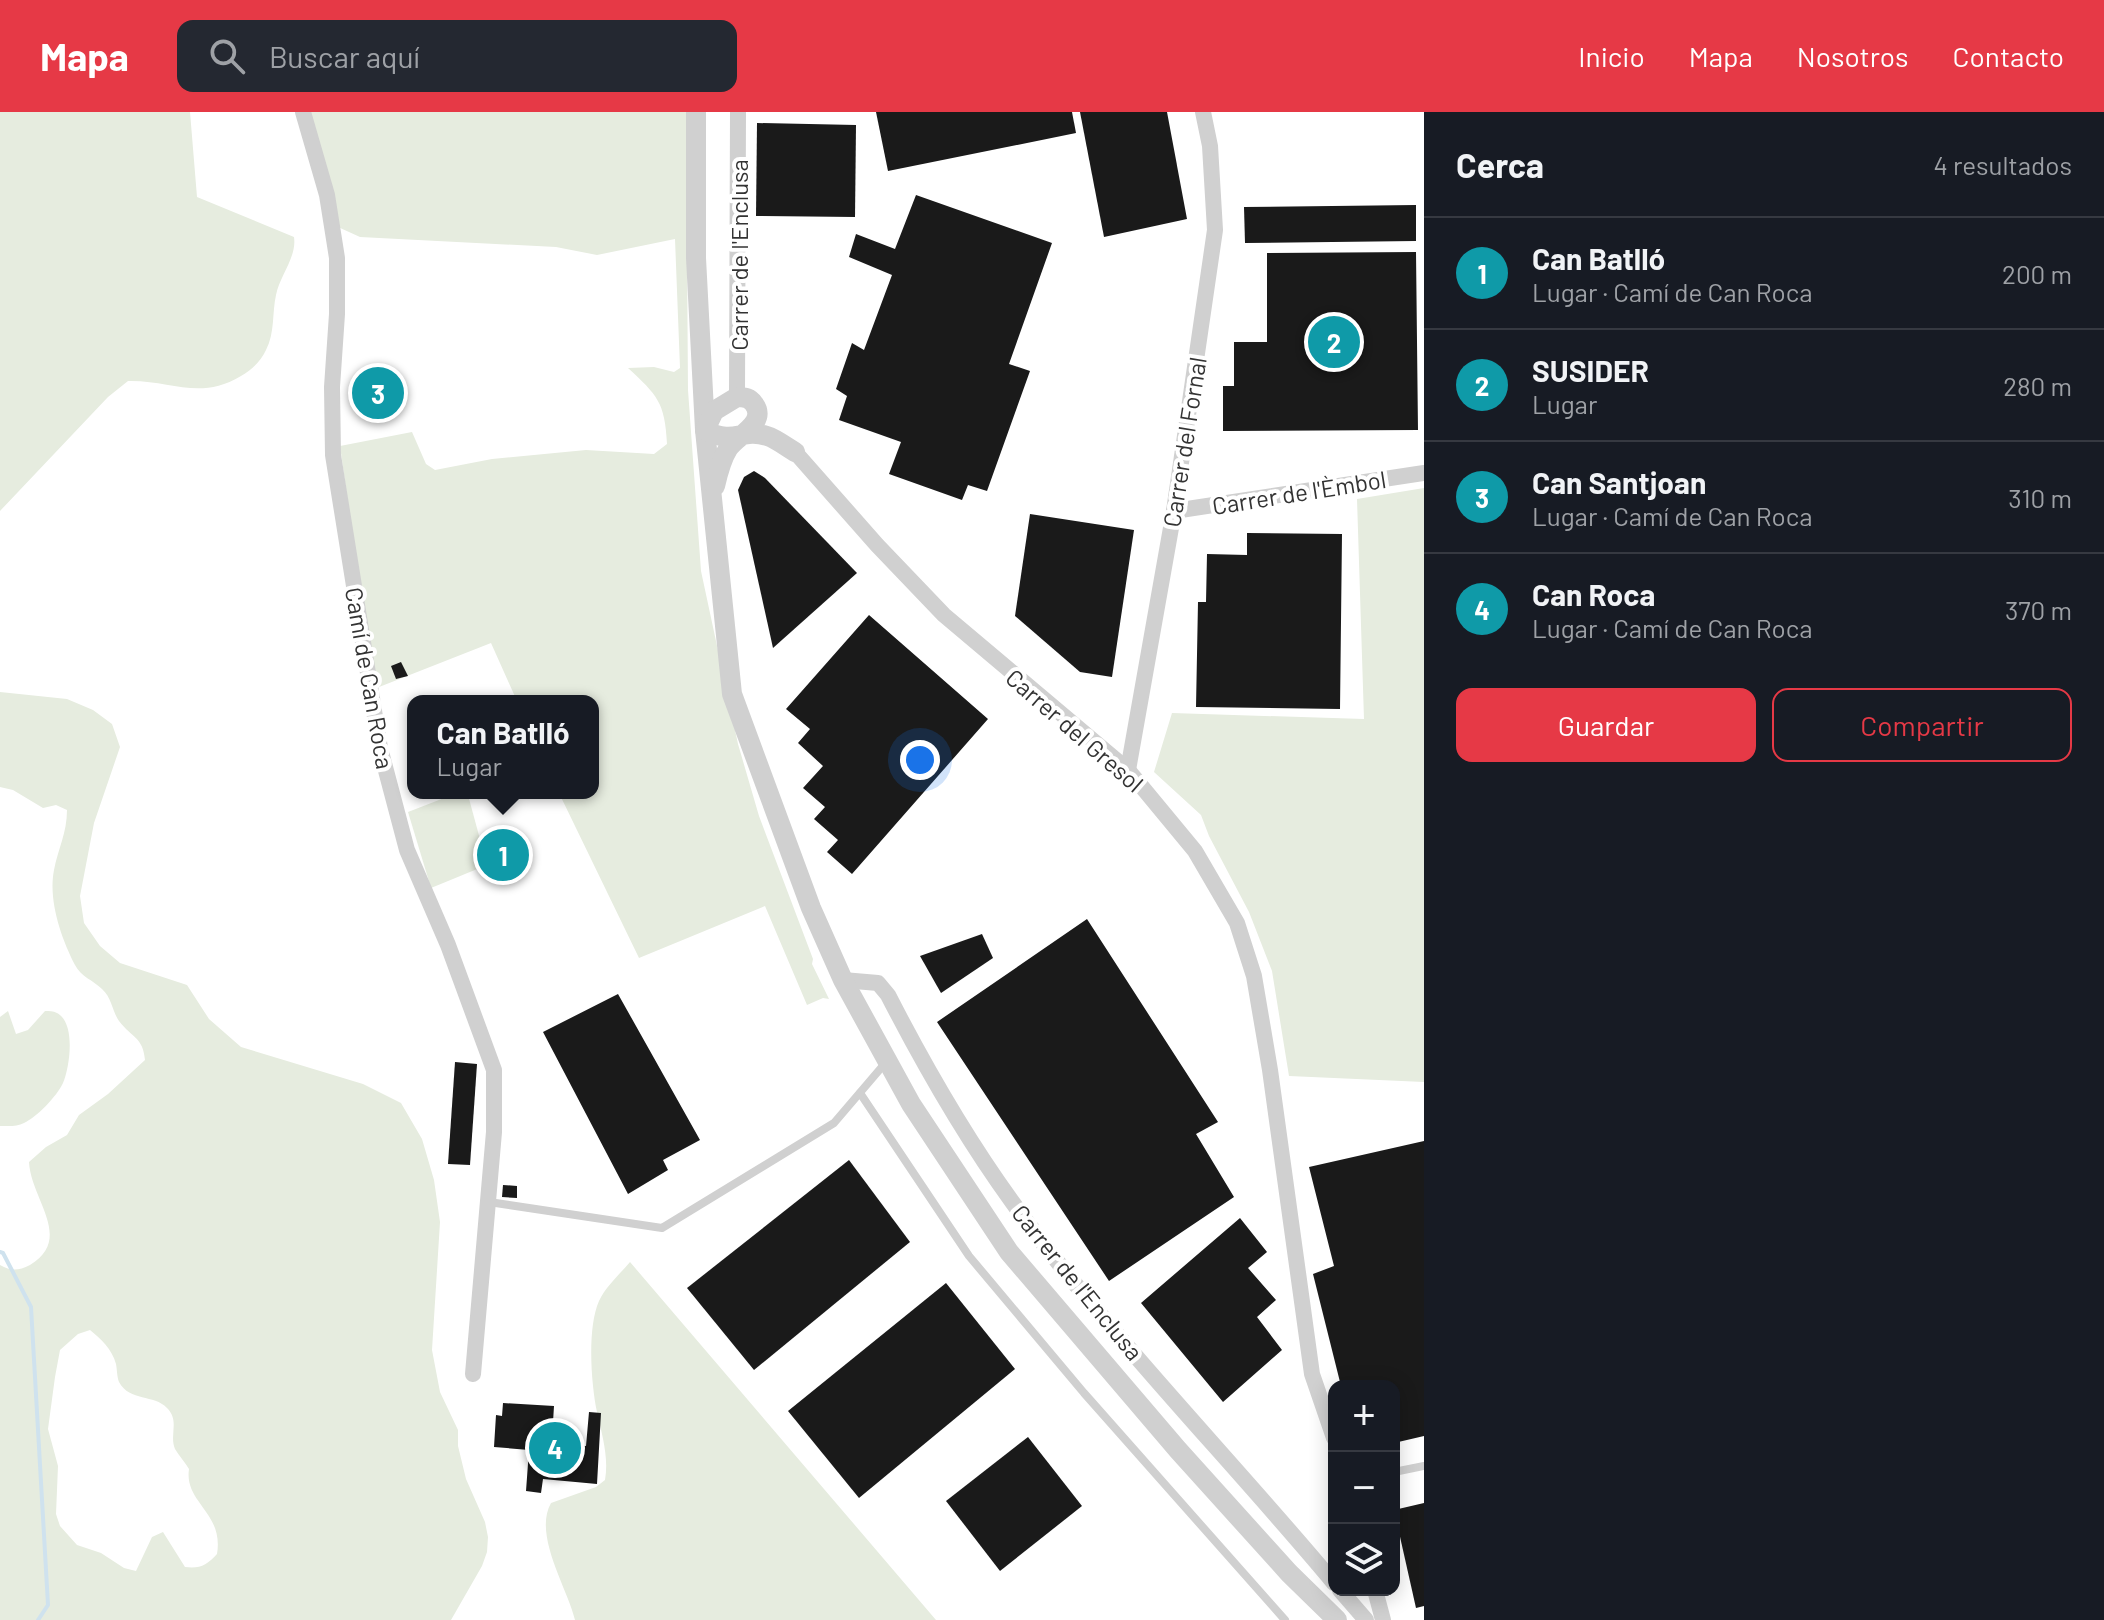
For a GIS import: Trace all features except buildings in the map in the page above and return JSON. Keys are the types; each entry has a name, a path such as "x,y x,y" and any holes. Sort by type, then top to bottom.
{"street":[{"name":"Camí de Can Roca","path":"303,112 327,195 337,258 333,455 376,723 407,850 448,945 494,1070 494,1132 473,1374"},
{"path":"696,112 696,258 705,430 732,694 811,908 843,980 911,1104 1009,1252 1178,1450 1289,1573 1337,1620"},
{"name":"Carrer de l'Enclusa","path":"737,397 738,112"},
{"name":"Carrer del Fornal","path":"1128,770 1174,511 1215,230 1210,146 1203,112"},
{"path":"703,361 719,389 725,394 751,401 757,409 765,412 782,430 795,452"},
{"path":"705,430 714,411 737,397"},
{"path":"711,497 726,452 755,423 757,409"},
{"path":"705,430 726,439 741,434 768,436 795,452"},
{"name":"Carrer del Gresol","path":"795,452 944,615 1128,770 1195,851 1237,923 1254,976 1270,1070 1312,1374 1328,1421"},
{"name":"Carrer de l'Èmbol","path":"1174,511 1424,473"},
{"name":"Carrer de l'Enclusa","path":"843,980 878,983 888,995 957,1119 1031,1226 1105,1319 1328,1576"},
{"path":"1289,1573 1318,1620"},
{"path":"1345,1596 1366,1620"},
{"path":"1377,1596 1383,1620"}],"lane":[{"path":"489,1202 662,1228 834,1123 887,1060"},
{"path":"860,1093 969,1256 1084,1393 1285,1620"},
{"path":"1400,1471 1424,1466"}],"shaded area":[{"path":"0,112 190,112 197,197 294,237 294,244 276,295 269,343 262,358 252,368 241,376 212,387 185,388 128,381 108,397 0,511"},
{"path":"307,112 686,112 688,390 701,571 738,744 759,816 813,959 812,964 829,999 823,998 807,1005 765,906 639,958 562,799 599,799 599,695 514,695 491,643 374,689 340,446 412,432 426,464 435,470 492,459 586,450 654,454 667,444 664,418 653,393 628,368 654,367 674,372 680,368 675,239 597,255 556,247 360,237 338,227"},
{"path":"1424,488 1424,1082 1289,1076 1272,971 1249,912 1201,815 1154,772 1172,713 1364,719 1357,499"},
{"path":"0,692 67,699 93,710 112,724 120,747 94,823 80,896 84,923 100,946 120,963 187,985 209,1019 241,1047 363,1084 401,1103 422,1139 434,1180 440,1222 432,1350 440,1392 458,1430 458,1446 466,1479 485,1522 488,1537 482,1566 451,1620 0,1620 0,1265 15,1270 26,1267 43,1254 49,1243 47,1218 29,1162 67,1135 79,1115 108,1094 145,1060 139,1042 119,1021 105,993 78,969 61,931 54,906 53,882 67,810 56,805 43,808 13,790 0,787","holes":["90,1330 112,1354 119,1382 124,1388 129,1393 162,1404 171,1413 175,1449 189,1469 192,1491 210,1518 218,1540 217,1554 203,1565 185,1567 163,1532 152,1537 136,1571 124,1568 101,1553 77,1545 60,1526 56,1514 58,1466 48,1429 55,1377 60,1350 78,1334"]},
{"path":"442,799 469,799 487,865 431,888 408,812"},
{"path":"8,1011 16,1034 28,1030 45,1011 57,1013 67,1026 70,1045 63,1083 46,1106 21,1124 0,1126 0,1017"},
{"path":"630,1262 936,1620 575,1620 553,1561 546,1530 547,1516 551,1503 596,1487 605,1480 606,1454 592,1372 593,1326 599,1301"}],"waterway":[{"path":"0,1252 31,1307 48,1605 38,1620"}],"place":[{"name":"SUSIDER","path":"1334,342"},
{"name":"Can Santjoan","path":"378,393"},
{"name":"Can Batlló","path":"503,855"},
{"name":"Can Roca","path":"555,1448"}]}
